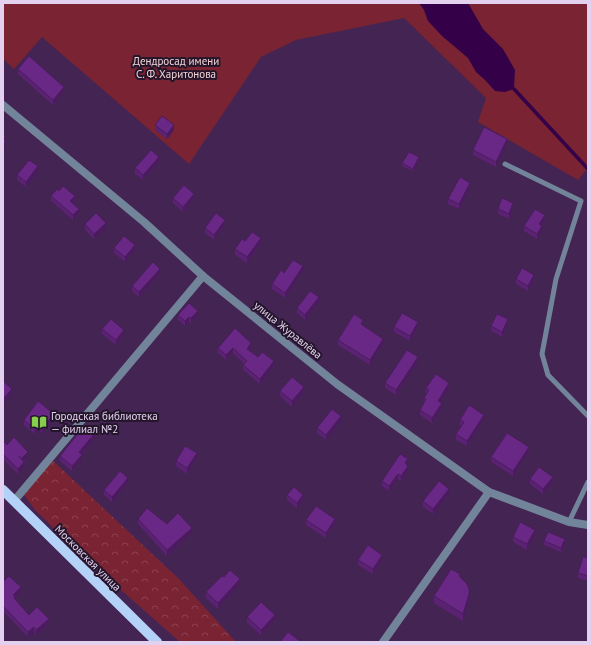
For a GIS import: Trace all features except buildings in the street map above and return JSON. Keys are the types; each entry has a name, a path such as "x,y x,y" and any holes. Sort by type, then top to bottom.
{"main road":[{"name":"Московская улица","path":"3,490 157,642"}],"street":[{"name":"улица Журавлёва","path":"3,105 144,222 203,276 337,384 489,492 569,522 588,525"},
{"path":"14,500 203,276"},
{"path":"384,642 489,492"}],"lane":[{"path":"505,164 581,201 556,280 542,354 548,375 588,416"},
{"path":"569,522 588,482"}],"green space":[{"name":"Дендросад имени С. Ф. Харитонова","path":"3,3 588,3 588,168 578,180 478,122 486,98 404,18 296,40 261,57 189,164 42,37 14,69 3,59"},
{"path":"51,459 179,579 236,642 180,642 88,561 36,511 24,495"}],"shaded area":[{"path":"419,3 468,3 483,29 503,49 515,70 514,89 505,92 495,91 476,72 468,58 442,36 428,21 424,10"}],"waterway":[{"path":"514,89 588,169"}],"place":[{"name":"Городская библиотека — филиал №2","path":"39,422"}]}
